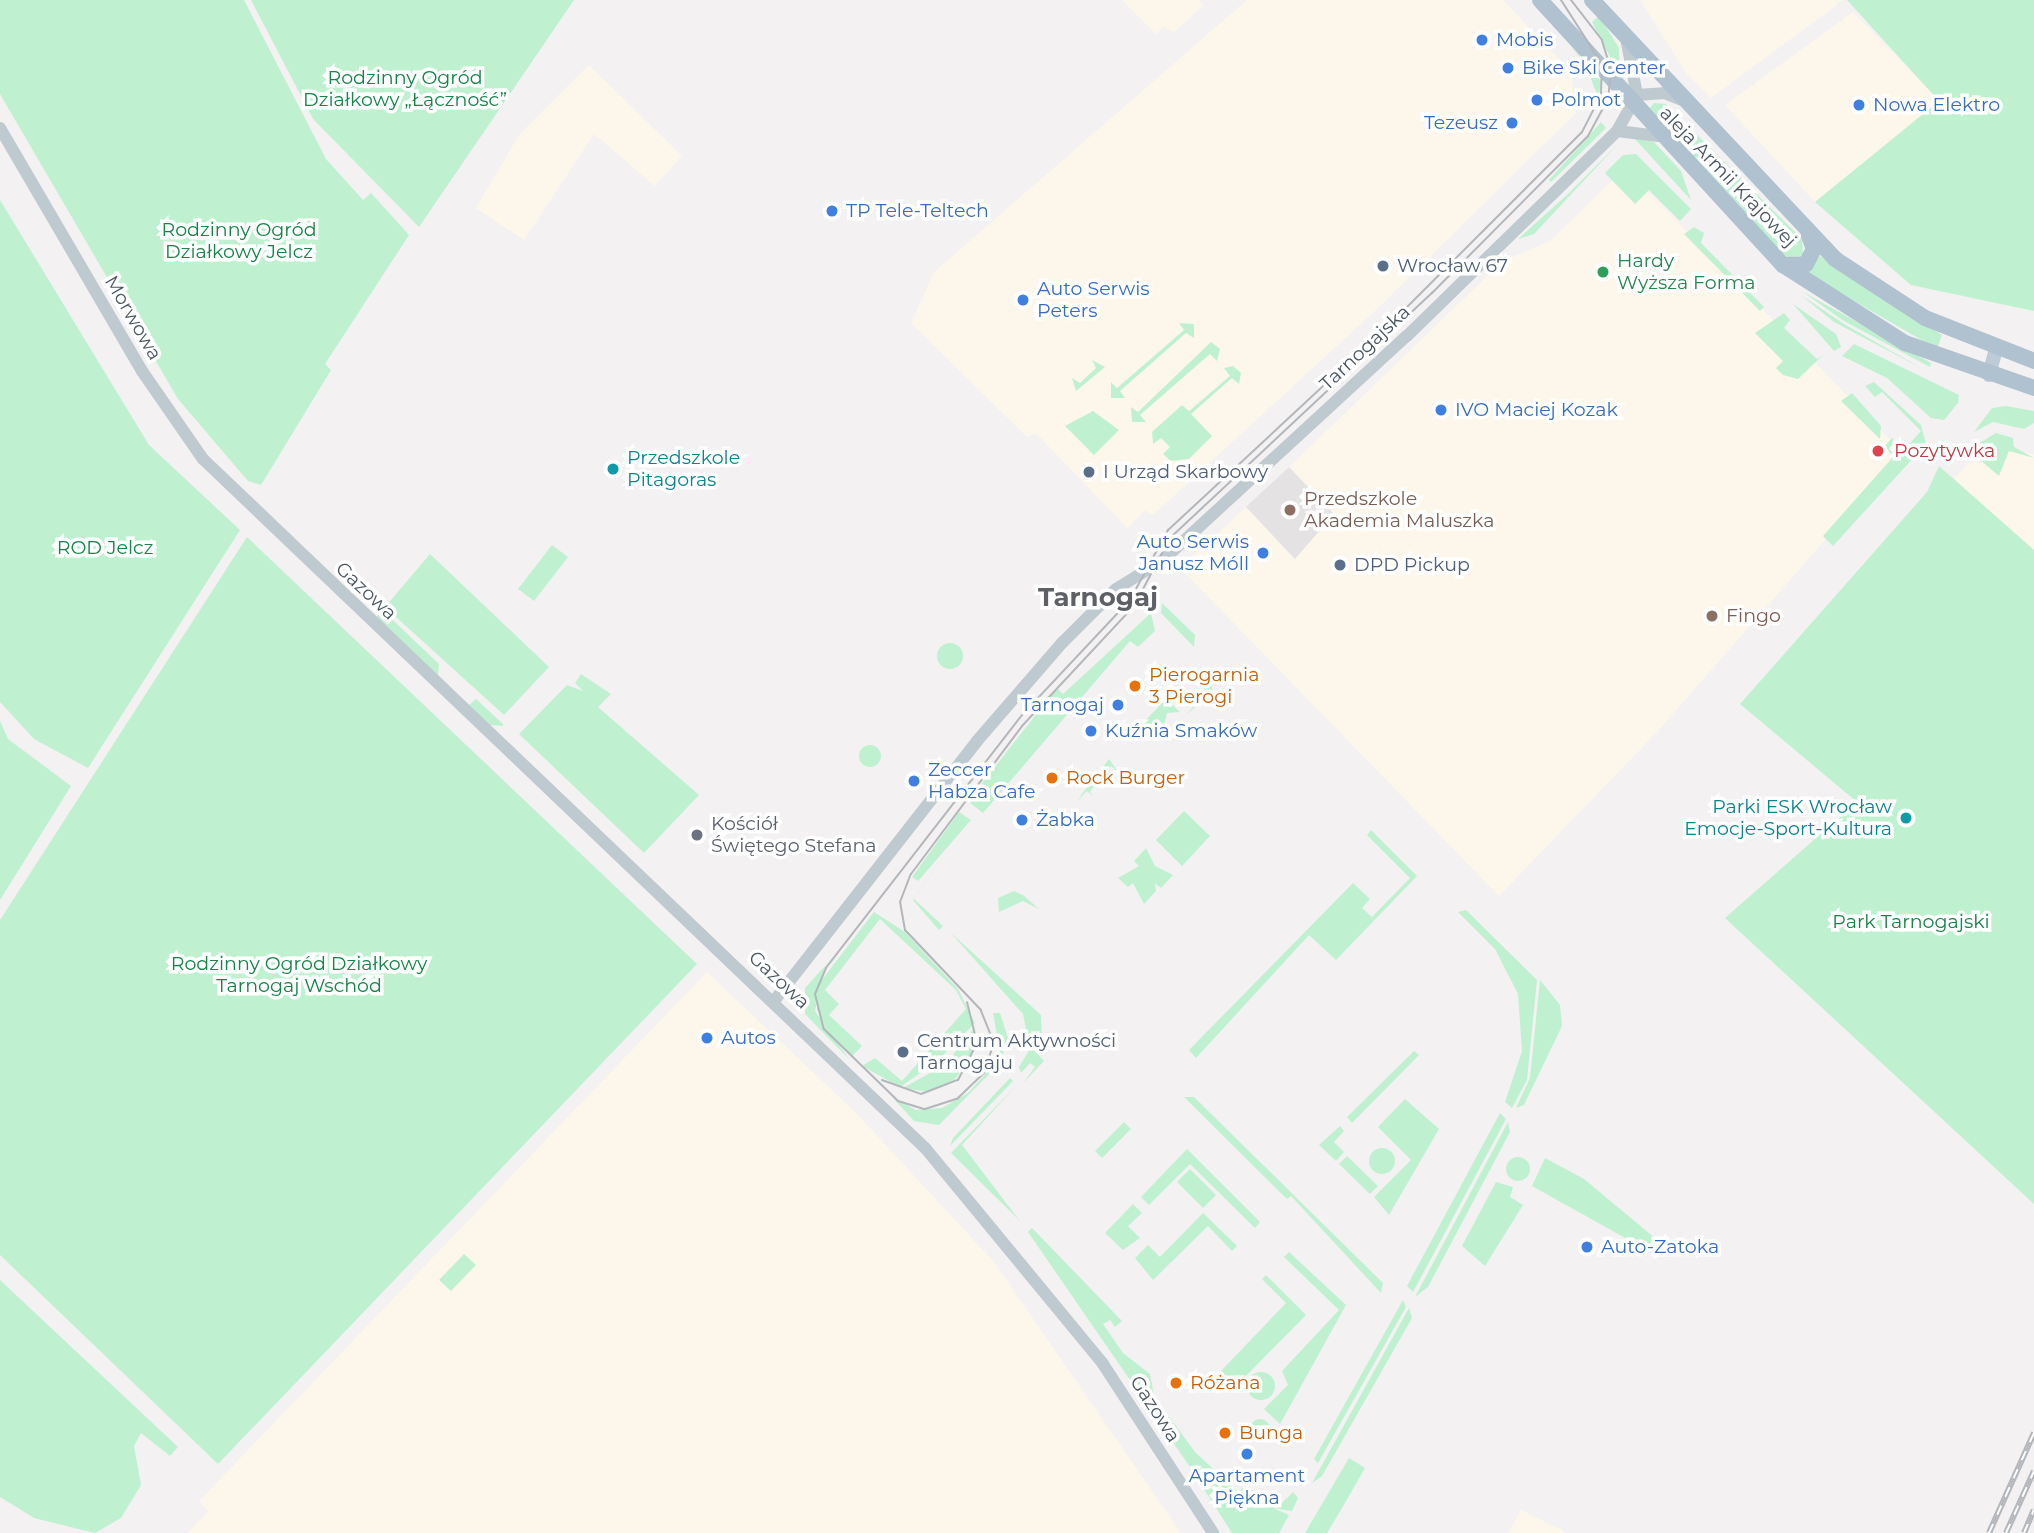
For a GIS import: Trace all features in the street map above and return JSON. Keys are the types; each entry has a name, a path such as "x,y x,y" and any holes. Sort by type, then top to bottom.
{"main road":[{"name":"aleja Armii Krajowej","path":"1540,0 1634,100 1659,136 1783,265 1873,327 1989,375 2034,388"},
{"name":"aleja Armii Krajowej","path":"1592,0 1809,236 1891,299 1996,349 2034,361"},
{"path":"1783,265 1806,264 1814,249 1809,236"},
{"path":"1989,375 1996,349"}],"street":[{"path":"1626,38 1634,100 1664,93 1682,100"},
{"name":"Tarnogajska","path":"774,1001 991,724 1106,599 1163,560 1616,131 1634,100"},
{"name":"Morwowa","path":"0,128 173,421 255,511"},
{"path":"1616,131 1659,136"},
{"name":"Gazowa","path":"255,511 774,1001 926,1149 1004,1236 1103,1364 1213,1533"}],"shaded area":[{"path":"1122,0 1199,0 1203,6 1174,32 1164,27 1156,34"},
{"path":"1247,0 1503,0 1571,72 1576,113 1378,308 1152,516 1145,510 1127,528 1036,433 1027,437 911,323 934,272"},
{"path":"1640,0 1842,1 1711,98 1687,74"},
{"path":"1853,12 1940,101 1815,202 1725,105"},
{"path":"589,65 682,156 655,186 594,134 524,240 476,208 519,135"},
{"path":"1625,168 1902,452 1657,732 1499,896 1180,568 1246,507 1294,558 1334,514 1289,467 1503,261 1550,241"},
{"path":"1984,446 2034,454 2034,550 1954,479"},
{"name":"Przedszkole Akademia Maluszka","path":"1289,467 1334,514 1295,559 1246,507"},
{"path":"707,972 856,1113 994,1262 1181,1533 188,1533 208,1511 199,1501"},
{"path":"1521,1510 1567,1533 1508,1533"}],"green space":[{"name":"Rodzinny Ogród Działkowy Jelcz","path":"0,0 244,0 326,159 363,200 371,193 409,235 325,364 331,370 261,485 248,481 178,399 0,94"},
{"name":"Rodzinny Ogród Działkowy „Łączność”","path":"251,0 574,0 419,227 313,119"},
{"path":"1847,0 2034,0 2034,311 1911,285 1815,202 1939,101"},
{"path":"1599,16 1619,48 1620,76 1592,22"},
{"path":"1570,45 1602,82 1598,97 1586,66"},
{"path":"1654,103 1666,104 1802,239 1803,255 1788,258 1778,249 1650,108"},
{"path":"1601,122 1606,128 1551,182 1549,180"},
{"path":"1634,138 1654,142 1681,171 1691,200"},
{"path":"1619,143 1534,234 1518,239 1569,193"},
{"path":"1636,154 1691,209 1680,221 1649,190 1635,204 1605,173 1623,155"},
{"name":"ROD Jelcz","path":"0,200 149,445 240,530 88,768 34,739 0,702"},
{"path":"1694,227 1704,233 1701,243 1764,307 1760,311 1684,234"},
{"path":"1820,256 1942,335 1937,349 1806,273"},
{"path":"1803,292 1931,363 1930,367 1844,321"},
{"path":"1801,295 1844,324 1921,368 1834,322"},
{"path":"1793,304 1836,334 1841,347 1834,351"},
{"path":"1784,313 1790,320 1784,328 1817,359 1824,354 1798,379 1783,375 1776,368 1783,361 1755,333"},
{"path":"1179,323 1194,324 1194,338 1186,333 1120,391 1125,398 1111,398 1111,382 1117,388 1184,330"},
{"path":"1211,342 1220,349 1217,361 1210,354 1140,415 1146,422 1132,422 1131,407 1138,412"},
{"path":"1854,344 1959,395 1958,403 1944,420 1931,418 1887,378 1842,356"},
{"path":"1092,360 1105,367 1076,391 1072,378 1080,383 1096,368"},
{"path":"1233,366 1241,373 1239,384 1232,378 1191,414 1212,436 1189,459 1171,461 1163,454 1170,447 1161,438 1153,444 1152,432 1182,405 1189,411 1230,376 1224,368"},
{"path":"1874,382 1921,425 1926,444 1833,546 1823,536 1893,457 1885,446 1892,438 1904,450 1921,431 1882,392 1875,397 1865,386"},
{"path":"1852,393 1881,426 1880,439 1841,401"},
{"path":"2006,406 2034,411 2034,423 2024,429 1993,422 1974,432 1992,408"},
{"path":"1093,411 1119,430 1094,455 1065,426"},
{"path":"1996,433 2013,438 2014,447 2034,458 2009,451 1999,476 1968,450"},
{"name":"Park Tarnogajski","path":"1939,466 2034,550 2034,1204 1725,918 1857,802 1740,704 1927,492"},
{"name":"Rodzinny Ogród Działkowy Tarnogaj Wschód","path":"247,537 697,964 218,1464 0,1255 0,920"},
{"path":"552,545 568,557 534,601 518,589"},
{"path":"430,554 549,667 504,715 385,607"},
{"path":"1162,603 1195,635 1194,647 1161,613"},
{"path":"379,607 439,664 438,676 377,617"},
{"path":"1151,613 1155,631 1138,647 1130,641 983,813 968,801 1057,688 1063,694"},
{"path":"950,643 959,647 963,656 959,665 950,669 941,665 937,656 941,647"},
{"path":"1206,668 1213,691 1185,716 1206,693 1195,679"},
{"path":"581,674 611,694 598,707 699,795 644,853 519,734 567,685 583,691 575,683"},
{"path":"476,699 503,726 490,725 469,705"},
{"path":"1166,699 1180,712 1167,713 1164,725 1158,719 1151,735 1141,725"},
{"path":"0,721 8,739 71,786 0,900"},
{"path":"866,745 874,745 881,752 881,760 874,767 866,767 859,760 859,752"},
{"path":"1109,759 1118,772 1111,766 1103,774 1107,782 1101,776 1090,792 1093,796 1087,791 1076,802"},
{"path":"1184,811 1210,836 1182,866 1156,840"},
{"path":"959,812 971,820 918,881 912,877"},
{"path":"1371,830 1417,876 1336,960 1309,935 1196,1058 1189,1050 1353,883 1370,899 1362,908 1372,917 1410,878 1367,835"},
{"path":"1146,848 1155,866 1173,875 1161,888 1155,883 1156,891 1144,904 1133,883 1128,887 1118,878 1139,866 1134,861"},
{"path":"950,849 914,899 943,926 939,930 913,900"},
{"path":"1014,891 1039,909 1023,901 999,912 998,898"},
{"path":"1466,910 1537,980 1527,1080 1512,1108 1505,1102 1522,1051 1518,994 1495,949 1458,912"},
{"path":"874,912 905,932 958,989 975,1023 935,1063 900,1087 862,1066 875,1058 902,1081 966,1009 956,990 880,919 825,990 839,1004 829,1015 862,1046 852,1056 830,1035 817,1010 818,985"},
{"path":"951,933 1041,1015 1042,1043 1035,1051 1044,1061 1023,1083 1035,1067 1030,1063 1021,1073 1019,1067 1030,1049 1023,1014"},
{"path":"825,966 815,1011 849,1059 805,1014 805,988"},
{"path":"1540,980 1560,1005 1562,1026 1524,1105 1516,1108 1530,1078"},
{"path":"993,1013 1000,1013 1008,1038 1001,1057"},
{"path":"975,1027 972,1056 953,1082 928,1092 903,1088 945,1065"},
{"path":"1414,1051 1419,1055 1352,1123 1347,1117"},
{"path":"1001,1058 995,1068 939,1125 914,1121 892,1097 916,1110 942,1108 968,1093"},
{"path":"1010,1078 1013,1081 950,1146 953,1138"},
{"path":"1017,1085 962,1145 1020,1221 951,1153"},
{"path":"1184,1097 1194,1097 1383,1283 1381,1293 1291,1196 1287,1199"},
{"path":"1405,1099 1439,1129 1389,1215 1374,1197 1411,1160 1378,1127"},
{"path":"1500,1113 1506,1119 1413,1292 1407,1286"},
{"path":"1124,1122 1131,1129 1102,1158 1095,1151"},
{"path":"1508,1122 1510,1132 1428,1287 1415,1297"},
{"path":"1340,1126 1344,1131 1334,1142 1344,1152 1336,1161 1319,1145"},
{"path":"1382,1148 1391,1152 1395,1161 1391,1170 1382,1174 1373,1170 1369,1161 1373,1152"},
{"path":"1187,1149 1260,1222 1255,1228 1190,1164 1149,1205 1141,1197"},
{"path":"1347,1156 1378,1186 1370,1194 1339,1164"},
{"path":"1518,1157 1526,1161 1530,1169 1526,1177 1518,1181 1510,1177 1506,1169 1510,1161"},
{"path":"1545,1158 1584,1179 1662,1244 1654,1254 1532,1186"},
{"path":"1190,1169 1216,1195 1203,1208 1177,1182"},
{"path":"1496,1182 1513,1187 1510,1197 1523,1205 1485,1266 1462,1246"},
{"path":"1133,1204 1142,1213 1128,1226 1140,1238 1123,1250 1105,1233"},
{"path":"1203,1213 1237,1246 1232,1251 1208,1226 1153,1280 1135,1258 1148,1245 1160,1257"},
{"path":"1032,1228 1122,1321 1115,1327 1110,1320 1103,1324 1123,1353 1150,1374 1154,1396 1195,1452 1238,1492 1245,1486 1280,1505 1293,1492 1298,1498 1292,1511 1273,1508 1289,1515 1279,1533 1232,1533 1202,1486 1251,1500 1199,1480 1028,1232"},
{"path":"1289,1252 1346,1305 1280,1424 1264,1409 1288,1385 1282,1371 1339,1310 1284,1257"},
{"path":"464,1254 476,1265 451,1291 439,1280"},
{"path":"1266,1275 1306,1315 1235,1387 1220,1372 1286,1303 1262,1279"},
{"path":"0,1280 178,1447 170,1456 141,1433 134,1446 141,1485 121,1518 95,1533 34,1518 0,1497"},
{"path":"1403,1300 1406,1307 1318,1463 1314,1459"},
{"path":"1409,1308 1412,1318 1322,1476 1312,1483"},
{"path":"1261,1372 1271,1376 1275,1386 1271,1396 1261,1400 1251,1396 1247,1386 1251,1376"},
{"path":"1260,1419 1267,1422 1270,1429 1267,1436 1260,1439 1253,1436 1250,1429 1253,1422"},
{"path":"1349,1458 1365,1468 1342,1508 1327,1533 1305,1533"}],"tram line":[{"path":"1561,0 1602,64 1601,95 1582,132 1392,322 1168,530 1130,600 1022,715 826,968 815,994 824,1029 898,1101 925,1109 958,1098 984,1073 994,1043 981,1010 905,930 900,902 911,874 1022,726 1134,606 1170,538 1432,293 1588,136 1608,99 1611,70 1602,40 1571,0"},
{"path":"882,1080 921,1094 958,1080 977,1043 967,1002"}],"railway":[{"path":"1989,1533 2034,1433"},
{"path":"2006,1533 2034,1471"},
{"path":"2024,1533 2034,1510"}],"place":[{"name":"Mobis","path":"1482,40"},
{"name":"Bike Ski Center","path":"1508,68"},
{"name":"Polmot","path":"1537,100"},
{"name":"Nowa Elektro","path":"1859,105"},
{"name":"Tezeusz","path":"1512,123"},
{"name":"TP Tele-Teltech","path":"832,211"},
{"name":"Wrocław 67","path":"1383,266"},
{"name":"Hardy Wyższa Forma","path":"1603,272"},
{"name":"Auto Serwis Peters","path":"1023,300"},
{"name":"IVO Maciej Kozak","path":"1441,410"},
{"name":"Pozytywka","path":"1878,451"},
{"name":"Przedszkole Pitagoras","path":"613,469"},
{"name":"I Urząd Skarbowy","path":"1089,472"},
{"name":"Przedszkole Akademia Maluszka","path":"1290,510"},
{"name":"Auto Serwis Janusz Móll","path":"1263,553"},
{"name":"DPD Pickup","path":"1340,565"},
{"name":"Fingo","path":"1712,616"},
{"name":"Pierogarnia 3 Pierogi","path":"1135,686"},
{"name":"Tarnogaj","path":"1118,705"},
{"name":"Kuźnia Smaków","path":"1091,731"},
{"name":"Rock Burger","path":"1052,778"},
{"name":"Zeccer Habza Cafe","path":"914,781"},
{"name":"Parki ESK Wrocław Emocje-Sport-Kultura","path":"1906,818"},
{"name":"Żabka","path":"1022,820"},
{"name":"Kościół Świętego Stefana","path":"697,835"},
{"name":"Autos","path":"707,1038"},
{"name":"Centrum Aktywności Tarnogaju","path":"903,1052"},
{"name":"Auto-Zatoka","path":"1587,1247"},
{"name":"Różana","path":"1176,1383"},
{"name":"Bunga","path":"1225,1433"},
{"name":"Apartament Piękna","path":"1247,1454"}],"district":[{"name":"Tarnogaj","path":"1098,598"}]}
